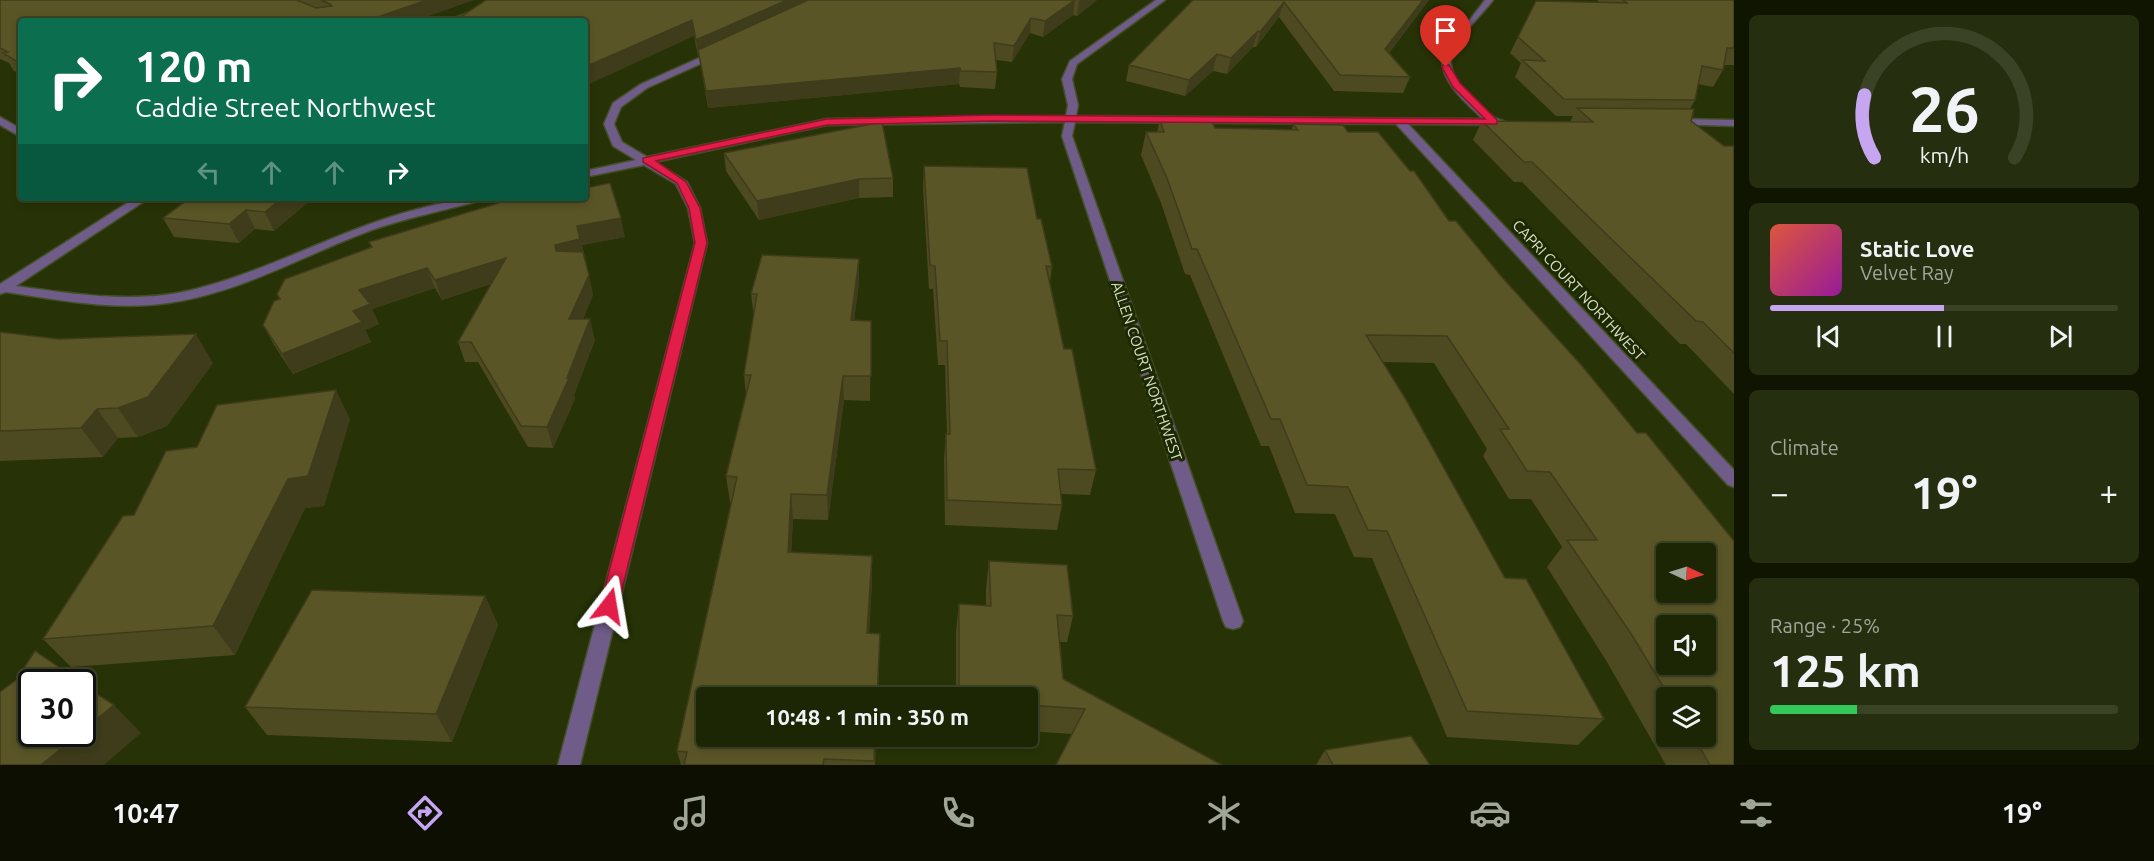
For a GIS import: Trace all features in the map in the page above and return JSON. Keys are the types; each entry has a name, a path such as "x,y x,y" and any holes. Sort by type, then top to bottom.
{"street":[{"path":"459,18 510,0"},
{"name":"ALLEN COURT NORTHWEST","path":"1161,0 1073,63 1067,80 1073,105 1067,136 1233,621"},
{"path":"1489,0 1448,55 1446,67 1456,85 1493,122"},
{"path":"569,765 701,243 694,208 681,182 617,144 609,124 617,105 644,86 728,48"},
{"path":"588,173 827,122 992,118 1516,122"},
{"path":"0,120 18,132"},
{"name":"CAPRI COURT NORTHWEST","path":"1400,122 1734,481"},
{"path":"1665,122 1734,123"},
{"path":"2,289 138,201"},
{"path":"2,289 134,301 188,296 249,278 364,229 419,212 466,201"}],"building":[{"path":"0,0 297,0 316,8 332,6 321,0 427,0 375,18 18,18 18,62 3,53 8,52 0,48"},
{"path":"486,0 787,0 696,40 692,20 588,66 588,18 459,18"},
{"path":"808,0 1075,0 1045,21 1031,18 1014,46 994,43 997,72 961,71 960,68 706,91 698,50"},
{"path":"1193,0 1423,0 1385,49 1410,77 1340,75 1284,2 1260,32 1258,31 1231,58 1217,54 1189,80 1129,65"},
{"path":"1623,0 1734,0 1734,48 1727,48 1723,70 1702,66 1695,100 1564,99 1522,60 1545,61 1518,37 1536,1 1627,3"},
{"path":"1577,108 1694,109 1691,121 1724,146 1734,146 1734,353 1703,322 1696,321 1532,162 1524,162 1482,121 1593,122"},
{"path":"1160,120 1212,122 1215,128 1298,130 1293,124 1343,125 1348,132 1378,132 1410,171 1414,171 1449,221 1456,221 1637,433 1646,433 1734,541 1734,765 1710,765 1699,747 1716,747 1716,687 1663,687 1656,675 1716,675 1716,615 1656,615 1656,675 1632,635 1567,540 1597,540 1550,472 1527,471 1500,429 1509,429 1447,336 1366,335 1405,398 1505,578 1526,579 1604,719 1467,711 1387,531 1368,530 1348,487 1307,485 1280,419 1271,419 1197,249 1192,249 1167,178 1146,132 1164,132"},
{"path":"882,122 893,178 859,179 757,201 724,153"},
{"path":"924,166 1027,168 1037,219 1041,219 1052,267 1046,266 1064,349 1072,349 1096,470 1058,469 1062,505 947,500 946,434 950,434 947,341 940,341 935,266 930,265"},
{"path":"610,183 621,218 577,226 580,239 555,245 556,251 583,252 589,275 569,319 590,319 567,378 569,378 547,427 521,426 471,342 458,342 506,258 435,280 427,268 359,290 370,304 353,311 362,322 282,354 263,325 274,301 280,299 277,294 285,279 372,247 369,242 507,201 588,201 588,187"},
{"path":"186,201 278,201 265,212 246,210 229,224 163,218"},
{"path":"762,255 859,259 851,320 871,321 871,376 843,376 827,495 791,494 788,552 872,556 867,633 880,634 878,687 696,687 696,747 875,747 874,761 824,759 823,765 684,765 687,752 677,751 737,477 726,476 751,375 744,375 757,294 751,294"},
{"path":"0,332 59,339 196,334 148,397 118,408 97,409 81,428 0,431"},
{"path":"336,390 308,476 288,479 213,626 43,639 123,516 134,515 166,451 197,447 217,405"},
{"path":"989,561 1067,565 1073,616 1057,615 1063,679 1222,765 1056,765 1085,709 1038,706 1038,687 959,687 959,604 991,606"},
{"path":"312,590 485,596 436,714 245,707"},
{"path":"35,651 62,669 23,669"},
{"path":"18,677 18,747 63,747 41,765 0,765 0,692"},
{"path":"96,693 114,705 96,720"},
{"path":"1411,736 1430,765 1333,765 1325,750"}],"route":[{"path":"609,606 701,243 694,208 681,182 647,160 827,122 992,118 1493,122 1456,85 1446,67"}]}
